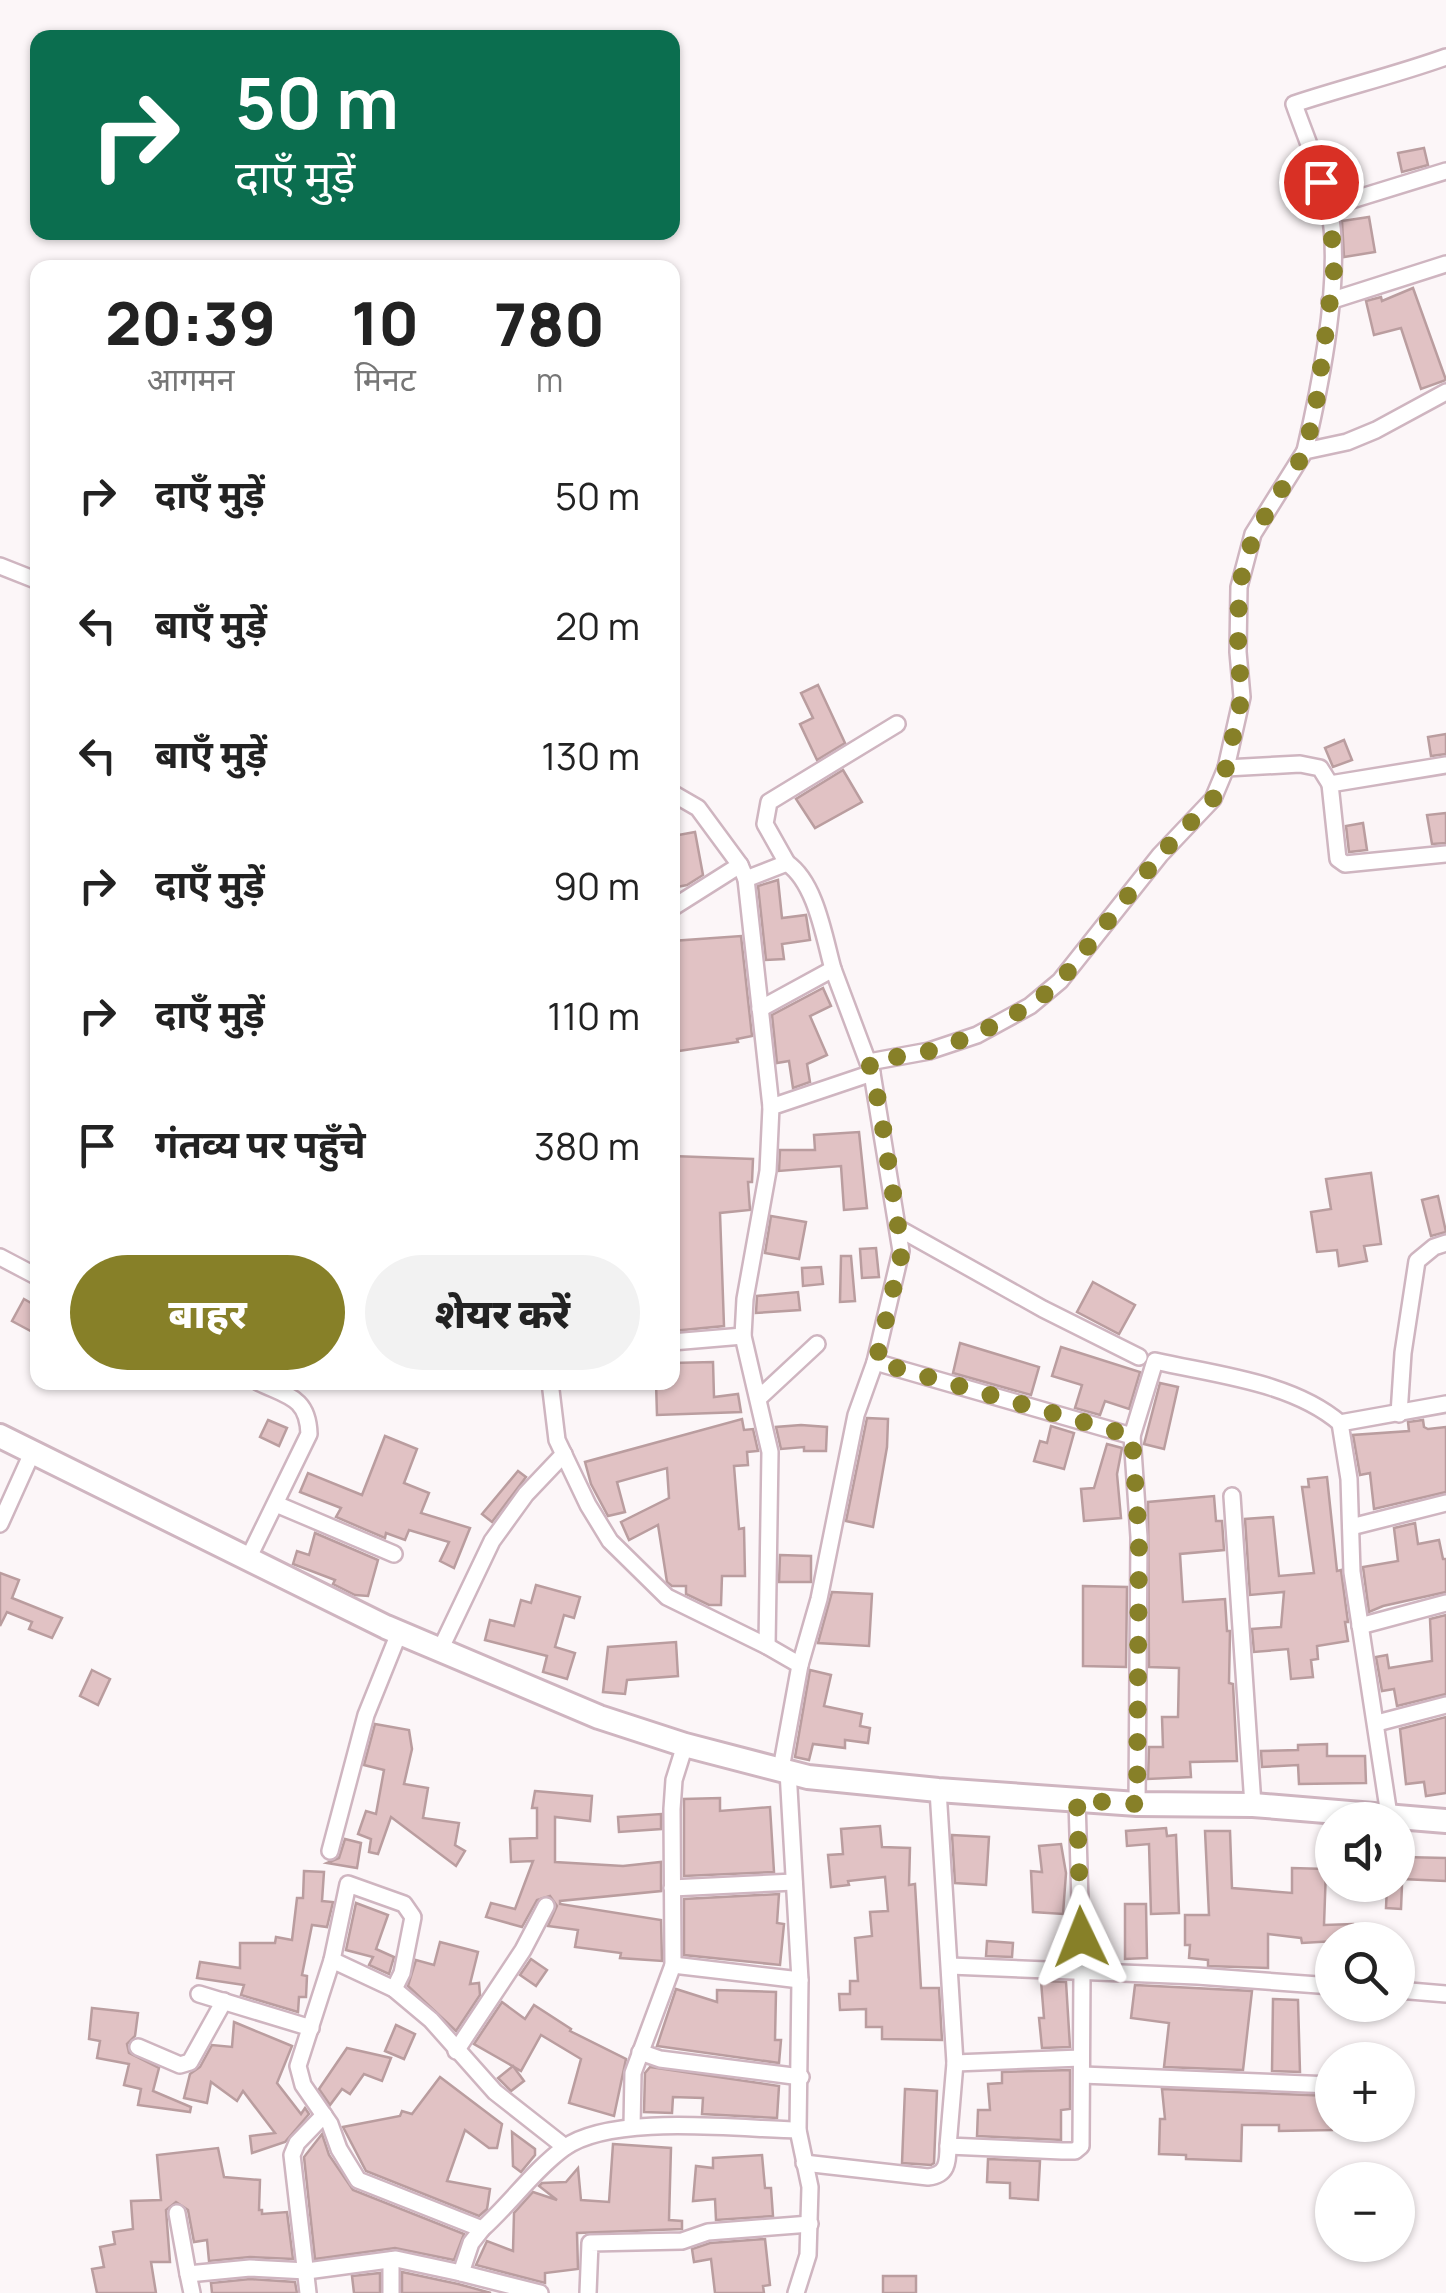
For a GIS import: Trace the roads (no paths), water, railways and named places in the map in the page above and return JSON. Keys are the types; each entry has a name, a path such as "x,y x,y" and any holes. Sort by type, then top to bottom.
{"main road":[{"path":"0,1436 399,1633 599,1717 685,1745 808,1777 1137,1804 1315,1810"},
{"path":"1415,1818 1446,1821"}],"street":[{"path":"771,1107 871,1067 961,1040 1030,1006 1060,982 1160,855 1213,799 1226,768 1242,696 1239,586 1254,534 1305,452 1316,405 1335,263 1328,207 1294,104 1446,57"},
{"path":"1328,207 1446,172"},
{"path":"1330,301 1446,264"},
{"path":"1305,452 1376,430 1446,392"},
{"path":"0,566 30,579"},
{"path":"796,2293 808,2255 810,2187 798,2130 800,1980 784,1770 800,1665 819,1599 856,1415 876,1362 902,1252 871,1067 832,970 812,901 765,824 769,802 897,724"},
{"path":"1226,768 1300,764 1320,768 1330,784 1338,859 1345,864 1446,854"},
{"path":"1330,784 1446,765"},
{"path":"680,798 698,808 743,872 771,1107 768,1171 745,1299 743,1336 770,1452 768,1646"},
{"path":"680,904 743,872 787,862"},
{"path":"760,1009 832,970"},
{"path":"898,1228 1139,1357"},
{"path":"1400,1414 1403,1354 1416,1261 1446,1243"},
{"path":"0,1257 30,1272"},
{"path":"680,1341 743,1336"},
{"path":"760,1397 816,1344"},
{"path":"876,1362 1132,1436"},
{"path":"1137,1804 1139,1538 1132,1436 1155,1362 1247,1381 1320,1406 1340,1423 1350,1480 1352,1572 1387,1802"},
{"path":"248,1559 309,1434 308,1413 298,1402 274,1390"},
{"path":"551,1390 557,1440 588,1506 610,1541 666,1597 800,1665"},
{"path":"1340,1423 1446,1404"},
{"path":"0,1524 32,1452"},
{"path":"440,1650 492,1542 526,1494 564,1454"},
{"path":"1232,1496 1253,1805"},
{"path":"1351,1527 1446,1503"},
{"path":"276,1504 394,1554"},
{"path":"1360,1626 1446,1603"},
{"path":"330,1851 366,1715 399,1633"},
{"path":"1377,1722 1446,1704"},
{"path":"632,2127 633,2073 673,1966 674,1780 685,1745"},
{"path":"804,2163 928,2178 942,2174 946,2168 956,2062 938,1790"},
{"path":"948,2146 1075,2151 1081,2146 1082,1971 1077,1800"},
{"path":"672,1888 794,1882"},
{"path":"394,1988 402,1973 413,1917 404,1904 348,1884 332,1960 298,2066 299,2076 358,2180 482,2229"},
{"path":"456,2051 523,1950 546,1906"},
{"path":"332,1960 394,1988 431,2020 495,2092 565,2147"},
{"path":"673,1966 800,1980"},
{"path":"950,1966 1315,1985"},
{"path":"1415,1991 1446,1994"},
{"path":"200,1994 311,2028"},
{"path":"138,2047 180,2065 190,2062 224,2001"},
{"path":"640,2052 676,2061 800,2076"},
{"path":"956,2062 1082,2058"},
{"path":"1082,2075 1315,2085"},
{"path":"308,2293 292,2156 296,2144 324,2115"},
{"path":"460,2273 471,2244 482,2229 565,2147 594,2133 632,2127 798,2130"},
{"path":"177,2213 192,2293"},
{"path":"588,2293 590,2242 682,2241 708,2232 810,2224"},
{"path":"390,2260 391,2293"},
{"path":"188,2274 250,2268 308,2272 390,2260 540,2293"}]}
